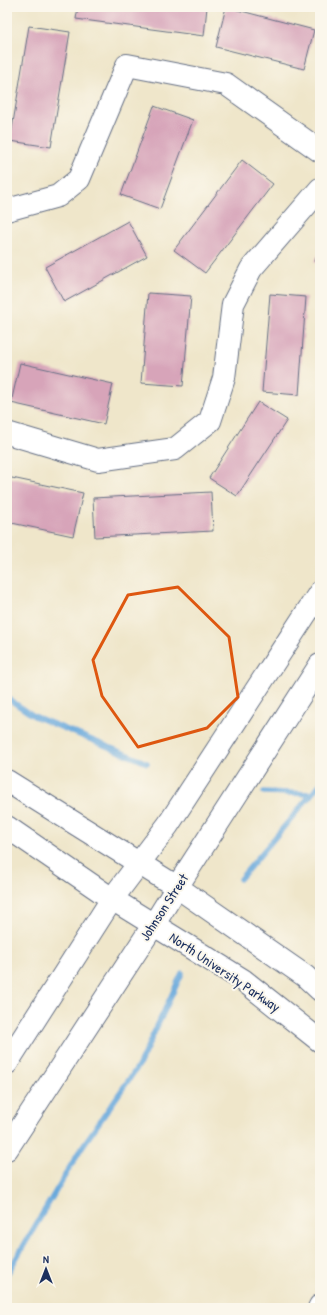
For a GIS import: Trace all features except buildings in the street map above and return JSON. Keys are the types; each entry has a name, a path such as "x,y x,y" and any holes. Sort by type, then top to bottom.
{"main road":[{"path":"7,210 58,196 79,179 126,65 226,84 320,151"},
{"path":"7,433 98,460 175,449 210,421 224,378 233,304 251,269 320,189"},
{"path":"7,1063 112,899 168,825 320,592"},
{"name":"Johnson Street","path":"7,1150 320,665"},
{"path":"7,781 139,864 177,886 305,976 320,990"},
{"name":"North University Parkway","path":"7,827 112,899 243,980 320,1041"}],"highlighted area":[{"path":"178,587 229,637 238,697 207,728 138,747 102,696 93,660 128,595"}],"waterway":[{"path":"7,698 34,716 147,763"},
{"path":"240,879 320,784"},
{"path":"264,792 311,794"},
{"path":"7,1274 80,1150 139,1065 182,973"}]}
